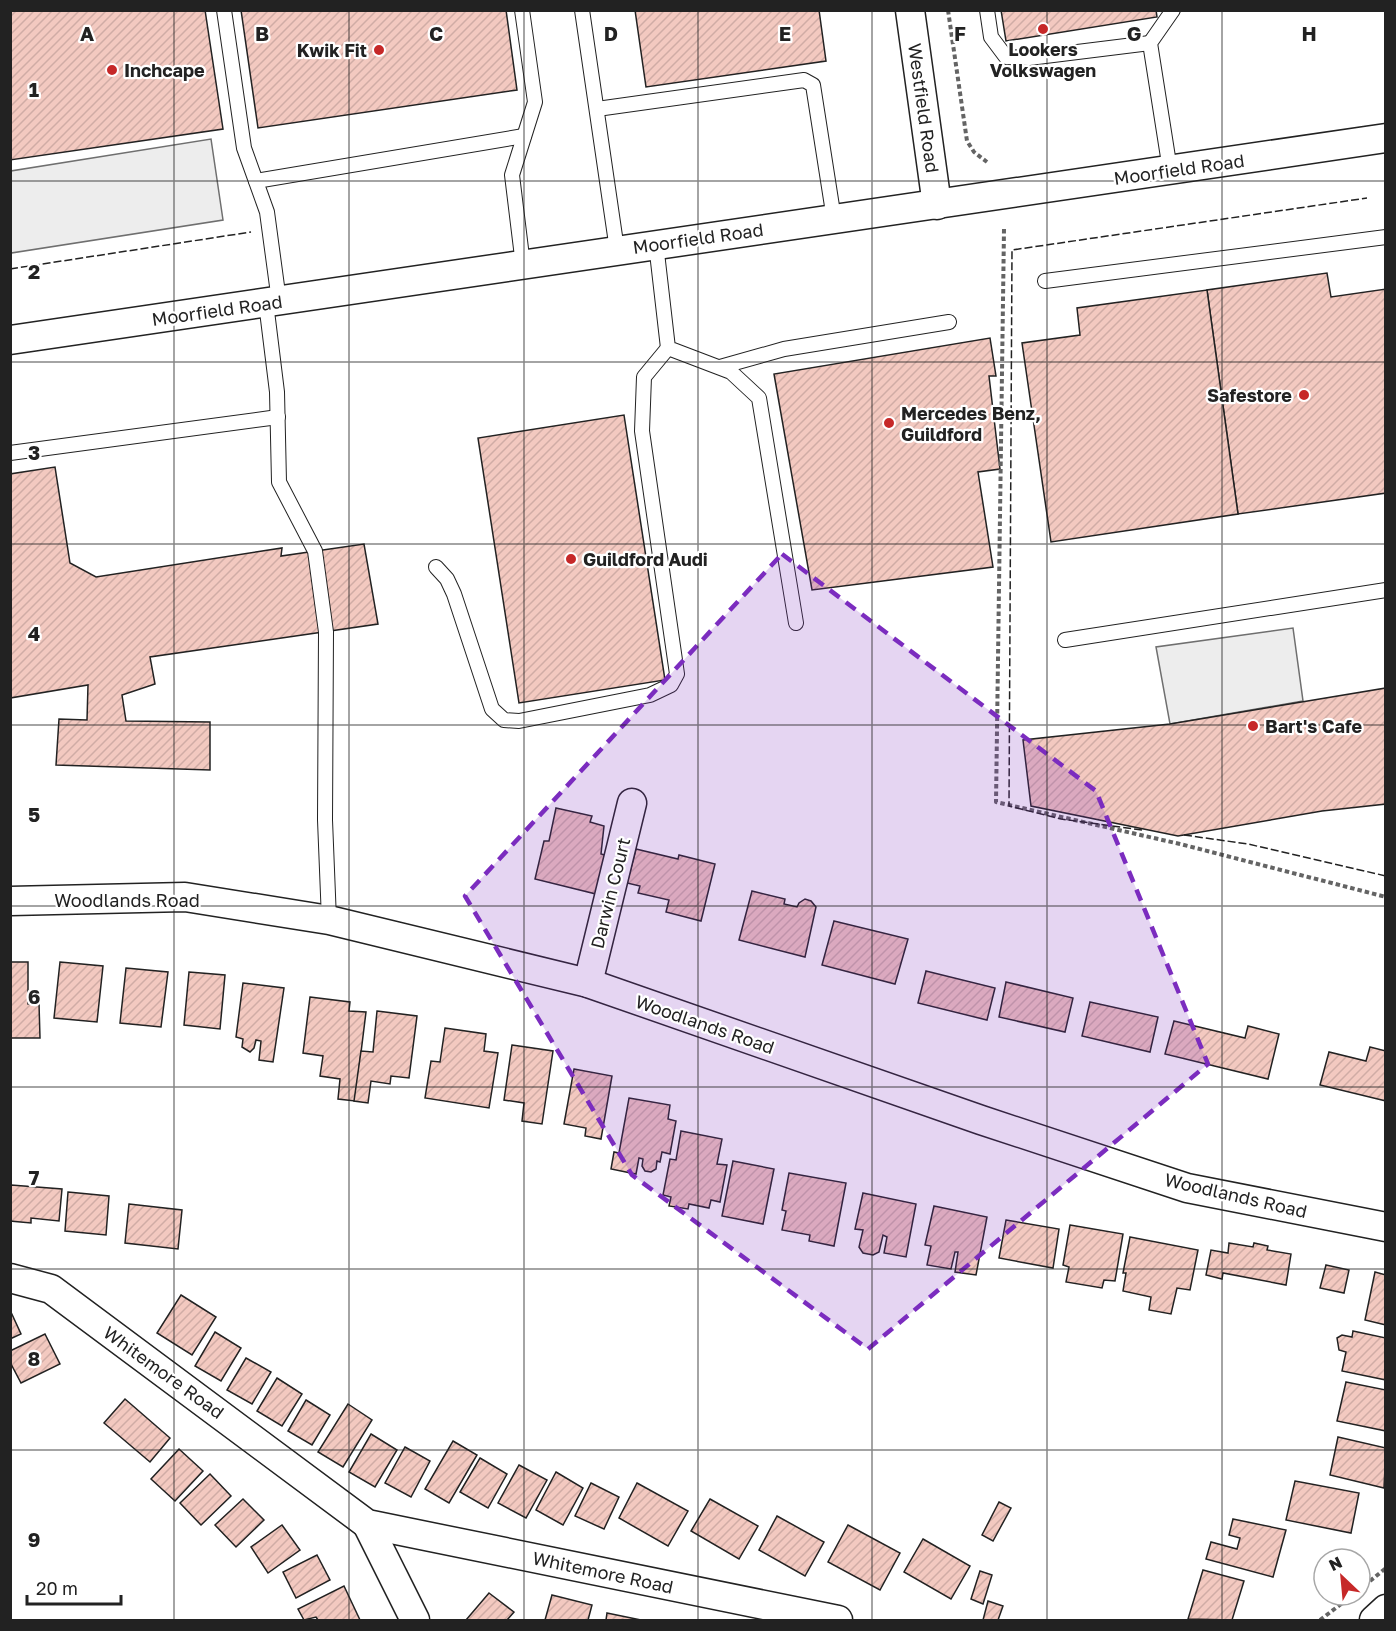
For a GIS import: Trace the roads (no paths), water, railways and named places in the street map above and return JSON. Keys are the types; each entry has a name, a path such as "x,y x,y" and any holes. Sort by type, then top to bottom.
{"street":[{"name":"Westfield Road","path":"910,10 937,205"},
{"name":"Moorfield Road","path":"10,340 656,244 1170,170 1385,142"},
{"name":"Darwin Court","path":"588,983 632,803"},
{"name":"Woodlands Road","path":"10,901 185,897 329,921 588,983 981,1120 1186,1188 1386,1227"},
{"name":"Whitemore Road","path":"10,1278 51,1289 367,1524 838,1620"},
{"name":"Whitemore Road","path":"367,1524 415,1620"},
{"path":"1374,1620 1386,1608"}],"lane":[{"path":"224,10 244,148 267,212 278,417 279,483 315,551 326,632 325,820 329,921"},
{"path":"522,10 536,102 512,175 523,265"},
{"path":"582,10 617,250"},
{"path":"987,10 991,37 1006,57 1029,58 1150,43"},
{"path":"1170,170 1150,43 1173,10"},
{"path":"597,109 804,80 813,85 834,219"},
{"path":"256,181 524,136"},
{"path":"1045,281 1386,237"},
{"path":"436,567 447,579 454,594 492,709 504,720 519,721 650,695 671,685 677,674 642,431 644,377 668,348 656,244"},
{"path":"720,368 784,349 949,322"},
{"path":"668,348 731,372 759,398 796,623"},
{"path":"10,453 278,417"},
{"path":"1065,640 1386,590"}],"place":[{"name":"Lookers Volkswagen","path":"1043,29"},
{"name":"Kwik Fit","path":"379,50"},
{"name":"Inchcape","path":"112,70"},
{"name":"Safestore","path":"1304,395"},
{"name":"Mercedes Benz, Guildford","path":"889,423"},
{"name":"Guildford Audi","path":"571,559"},
{"name":"Bart's Cafe","path":"1253,726"}]}
